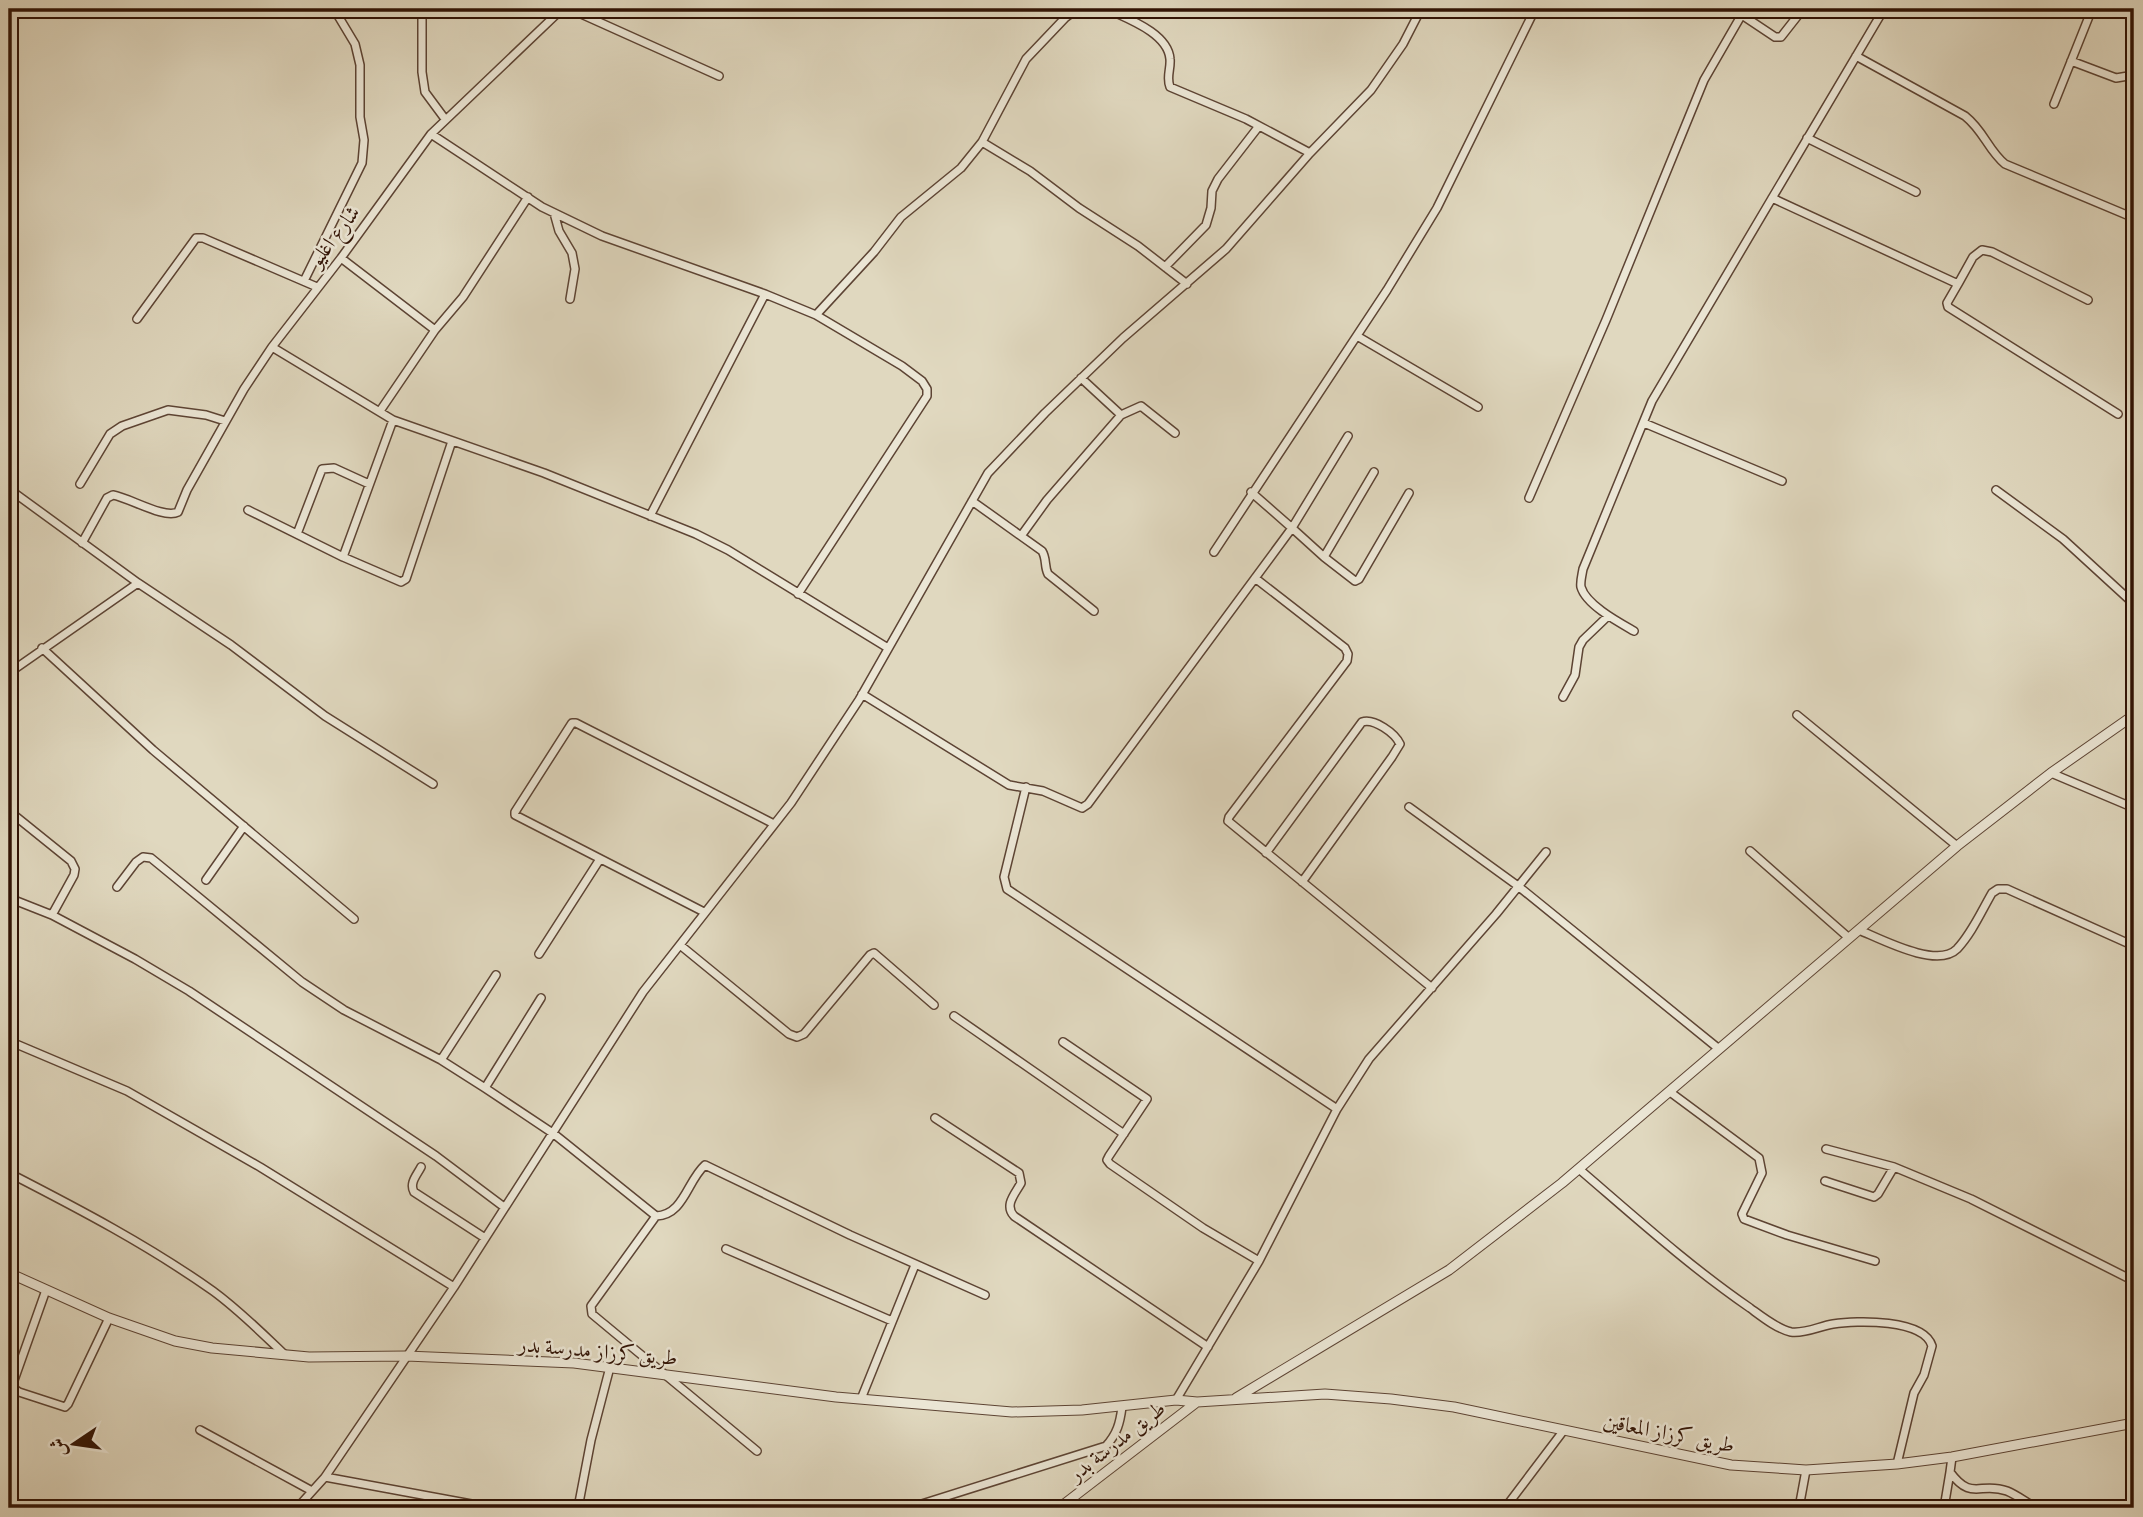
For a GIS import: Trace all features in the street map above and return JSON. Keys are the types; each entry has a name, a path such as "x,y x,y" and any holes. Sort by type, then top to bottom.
{"street":[{"path":"304,281 362,163 364,141 360,117 359,65 355,44 334,9"},
{"path":"422,9 422,72 425,92 445,120"},
{"name":"شارع اغليو","path":"82,543 107,498 113,495 168,515 178,512 225,421 272,347 431,134 562,9"},
{"path":"570,9 719,76"},
{"path":"816,315 874,252 901,217 952,177 982,142 1026,59 1077,9"},
{"path":"1107,9 1160,38 1168,50 1171,62 1168,81 1170,87 1259,126 1310,153"},
{"path":"297,1508 325,1477 454,1287 554,1134 642,992 790,803 862,694 988,474 1081,378 1226,249 1310,153 1371,90 1403,44 1421,9"},
{"path":"1214,552 1437,208 1535,9"},
{"path":"1529,498 1606,320 1704,80 1743,12 1775,37 1781,37 1803,9"},
{"path":"1634,631 1608,616 1586,596 1581,587 1583,569 1652,401 1884,9"},
{"path":"2054,104 2092,9"},
{"path":"1856,56 1965,116 1977,126 1994,155 2005,164 2134,218"},
{"path":"2071,61 2116,78 2134,75"},
{"path":"1165,267 1206,225 1212,208 1212,191 1218,179 1259,126"},
{"path":"431,134 554,213 602,236 816,315 902,366 922,381 927,389 927,396 798,594"},
{"path":"1807,138 1916,192"},
{"path":"982,142 1030,171 1079,208 1138,246 1187,284"},
{"path":"380,411 435,330 463,297 527,197"},
{"path":"1772,198 1958,284"},
{"path":"554,213 559,231 572,253 575,270 570,299"},
{"path":"137,318 196,238 203,238 317,287"},
{"path":"2088,300 1992,252 1982,250 1973,257 1947,303 1948,307 2118,414"},
{"path":"341,258 435,330"},
{"path":"650,516 765,294"},
{"path":"1357,335 1478,407"},
{"path":"272,347 393,420 544,473 696,534 728,550 888,648"},
{"path":"1081,378 1121,415"},
{"path":"1021,536 1047,500 1121,415 1141,405 1175,433"},
{"path":"80,484 110,435 122,426 168,410 206,415 225,421"},
{"path":"342,557 393,420"},
{"path":"1644,423 1782,481"},
{"path":"862,694 1009,785 1042,791 1082,808 1088,804 1293,528 1348,436"},
{"path":"248,510 396,581 406,579 452,441"},
{"path":"296,534 322,469 334,468 369,484"},
{"path":"1324,557 1374,472"},
{"path":"9,489 138,583 231,645 325,716 433,784"},
{"path":"1996,490 2063,540 2134,604"},
{"path":"1251,492 1352,579 1359,579 1409,493"},
{"path":"972,501 1042,551 1046,558 1045,568 1048,574 1094,611"},
{"path":"1255,578 1345,648 1348,654 1347,660 1229,817 1230,824 1432,988"},
{"path":"9,673 138,583"},
{"path":"1563,697 1575,676 1579,647 1608,616"},
{"path":"42,648 153,750 354,919"},
{"path":"1797,715 1957,846"},
{"path":"1235,1399 1449,1270 1502,1231 1670,1092 1957,846 2051,773 2134,715"},
{"path":"1266,853 1362,722 1371,721 1396,736 1399,744 1392,757 1301,882"},
{"path":"704,912 515,816 574,722 774,824"},
{"path":"2051,773 2134,808"},
{"path":"1026,787 1004,877 1007,889 1337,1109"},
{"path":"1409,807 1518,886 1719,1049"},
{"path":"9,811 71,861 75,869 52,915"},
{"path":"206,880 244,826"},
{"path":"1749,851 1849,938"},
{"path":"1176,1400 1258,1261 1337,1109 1369,1059 1546,852"},
{"path":"117,887 136,862 143,856 150,858 302,982 344,1010 440,1060 485,1088 554,1134 656,1216 667,1215 676,1209 705,1165 915,1265 985,1295"},
{"path":"539,954 600,859"},
{"path":"1859,930 1921,955 1948,955 1956,950 1970,932 1992,893 1998,889 2007,890 2134,946"},
{"path":"9,898 52,915 189,991 436,1156 504,1207"},
{"path":"680,945 789,1034 797,1037 804,1034 874,953 934,1005"},
{"path":"440,1060 496,975"},
{"path":"485,1088 541,998"},
{"path":"954,1016 1124,1134"},
{"path":"9,1041 127,1091 260,1167 454,1287"},
{"path":"1063,1042 1147,1099 1109,1156 1107,1160 1110,1164 1203,1228 1258,1261"},
{"path":"1670,1092 1759,1158 1762,1172 1746,1202 1742,1214 1744,1219 1787,1235 1875,1261"},
{"path":"934,1118 1019,1173 1021,1183 1009,1205 1014,1216 1208,1347"},
{"path":"1826,1149 1894,1167 1971,1199 2134,1282"},
{"path":"421,1167 412,1182 414,1192 485,1238"},
{"path":"1825,1181 1874,1197 1894,1167"},
{"path":"1579,1169 1711,1281 1768,1321 1792,1332 1834,1324 1878,1322 1913,1328 1928,1337 1932,1346 1924,1375 1914,1393 1897,1464"},
{"path":"9,1173 131,1238 214,1292 254,1324 286,1355"},
{"path":"656,1216 592,1306 592,1314 757,1451"},
{"path":"726,1248 892,1321"},
{"path":"860,1399 915,1265"},
{"name":"طريق كرزاز مدرسة بدر","path":"9,1273 109,1318 175,1341 212,1348 286,1355 406,1356 574,1363 860,1399 1012,1412 1122,1407 1176,1400 1196,1402"},
{"path":"46,1290 13,1383 12,1387 19,1392 65,1407 109,1318"},
{"path":"578,1508 591,1440 611,1367"},
{"name":"طريق كرزاز المعاقين","path":"1196,1402 1325,1394 1391,1399 1454,1407 1731,1465 1806,1470 1952,1457 2134,1423"},
{"name":"طريق مدرسة بدر","path":"1059,1508 1196,1402"},
{"path":"909,1508 1106,1446 1120,1424 1122,1407"},
{"path":"200,1430 312,1491"},
{"path":"1506,1508 1564,1430"},
{"path":"1944,1508 1952,1457"},
{"path":"1799,1508 1806,1470"},
{"path":"1950,1472 1965,1488 2006,1490 2037,1508"},
{"path":"325,1477 493,1508"},
{"path":"417,1508 425,1496"}]}
